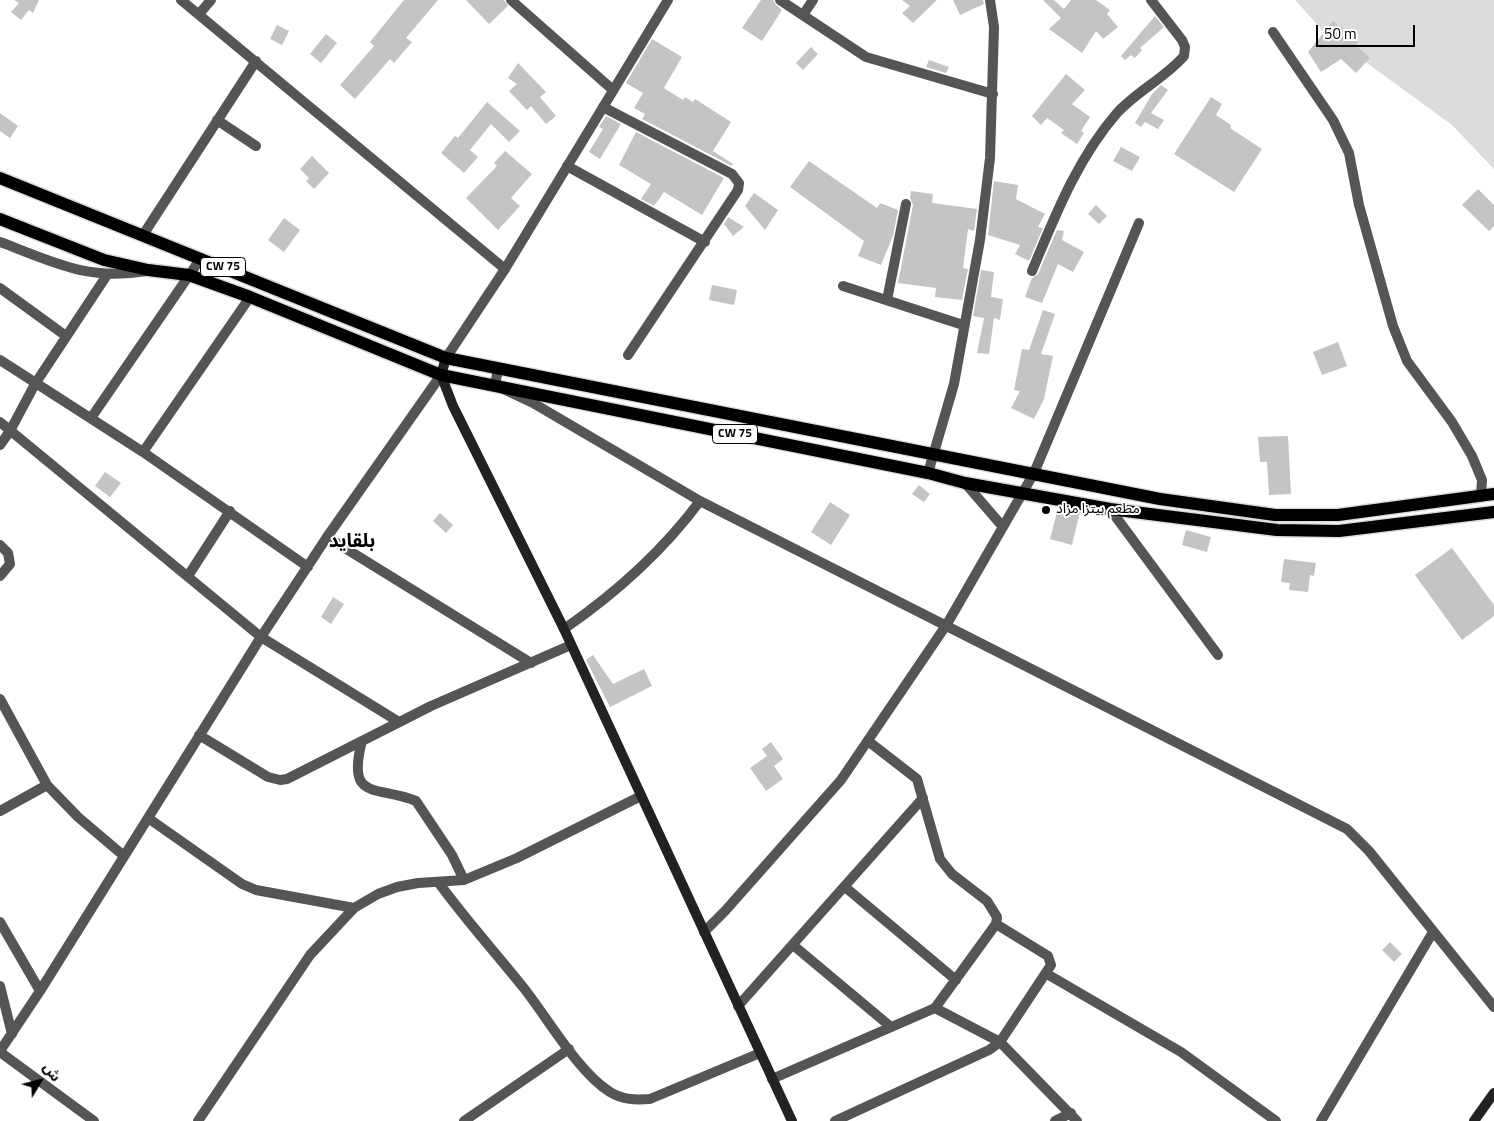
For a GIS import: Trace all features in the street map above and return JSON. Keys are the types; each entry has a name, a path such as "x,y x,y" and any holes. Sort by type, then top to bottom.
{"main road":[{"name":"CW 75","path":"0,178 446,358 498,369 642,395 1160,499 1274,515 1338,514 1494,494"},
{"name":"CW 75","path":"0,219 104,260 148,270 189,275 250,297 441,375 928,473 965,483 1024,492 1110,509 1276,530 1339,531 1468,513 1494,512"},
{"path":"446,358 441,375 453,406 564,629 792,1121"},
{"path":"637,414 642,395"},
{"path":"1474,1121 1494,1093"}],"street":[{"path":"182,0 506,268"},
{"path":"199,14 212,0"},
{"path":"511,0 613,90"},
{"path":"446,358 506,268 668,0"},
{"path":"780,0 866,57 993,94"},
{"path":"803,15 813,0"},
{"path":"928,473 954,384 982,222 990,158 993,94 994,27 990,0"},
{"path":"1032,271 1062,198 1100,135 1118,112 1135,96 1184,56 1185,47 1182,40 1151,0"},
{"path":"1273,32 1333,120 1349,153 1359,205 1397,334 1407,361 1452,422 1472,456 1482,480 1481,495"},
{"path":"143,235 256,61"},
{"path":"603,107 736,178 739,186 705,242 628,355"},
{"path":"217,120 256,146"},
{"path":"567,166 705,242"},
{"path":"887,300 906,204"},
{"path":"704,932 725,911 841,780 947,624 1034,473 1139,223"},
{"path":"0,242 69,269 107,275 148,270"},
{"path":"91,418 201,258"},
{"path":"0,445 10,431 35,384 107,275"},
{"path":"843,286 963,325"},
{"path":"0,288 66,336"},
{"path":"143,452 250,297"},
{"path":"0,360 143,452 308,567"},
{"path":"498,369 495,385 533,403 700,501 947,624 1347,829 1369,851 1494,1007"},
{"path":"94,1121 0,1052 40,992 261,637 327,537 441,375"},
{"path":"0,422 261,637 400,722"},
{"path":"965,483 1003,527"},
{"path":"564,629 600,604 644,566 681,527 700,501"},
{"path":"1110,509 1218,655"},
{"path":"188,576 230,511"},
{"path":"327,537 531,663"},
{"path":"0,545 8,553 10,564 0,576"},
{"path":"199,735 268,777 280,780 287,779 400,722 571,645"},
{"path":"0,699 47,785 78,816 124,856"},
{"path":"362,741 356,767 362,784 372,790 416,801 452,855 464,880"},
{"path":"772,1079 935,1008 996,924 997,917 987,900 952,874 940,859 917,779 868,741"},
{"path":"0,810 47,785"},
{"path":"198,1121 310,955 354,908 378,894 397,887 418,883 464,880 517,858 641,796"},
{"path":"738,1006 923,798"},
{"path":"148,818 242,884 256,890 354,908"},
{"path":"439,883 467,921 523,986 569,1049 605,1089 624,1098 636,1100 655,1097 760,1053"},
{"path":"845,887 956,980"},
{"path":"0,922 40,992"},
{"path":"835,1121 989,1050 1000,1042 1047,974 1051,965 1048,956 996,924"},
{"path":"1321,1121 1433,932"},
{"path":"793,945 891,1028"},
{"path":"1047,974 1181,1052 1276,1121"},
{"path":"0,986 12,1034"},
{"path":"935,1008 1000,1042 1074,1117"},
{"path":"464,1121 569,1049"},
{"path":"1055,1121 1074,1117"}],"shaded area":[{"path":"1295,0 1494,0 1494,169 1452,125 1323,31"}],"building":[{"path":"14,0 39,0 33,13 29,10 21,20 11,12 19,3"},
{"path":"404,0 438,0 406,38 412,42 394,63 390,59 355,99 340,85 374,46 370,42"},
{"path":"466,0 504,0 508,6 489,24"},
{"path":"761,0 773,0 782,10 762,41 742,28"},
{"path":"902,0 937,0 913,23 902,13 910,6"},
{"path":"953,0 983,0 984,4 960,15"},
{"path":"1043,0 1054,0 1064,9 1071,0 1096,0 1110,10 1107,14 1118,27 1103,39 1096,31 1082,53 1049,29 1061,18"},
{"path":"1155,16 1164,27 1140,48 1142,50 1135,58 1131,55 1125,60 1121,56"},
{"path":"1333,21 1359,41 1356,45 1370,58 1356,73 1341,59 1321,72 1308,52"},
{"path":"277,25 289,31 282,45 270,39"},
{"path":"326,34 337,43 321,63 310,54"},
{"path":"652,39 682,57 664,88 683,100 685,97 693,102 695,99 731,122 713,151 733,164 732,166 642,119 645,114 634,108 643,93 626,83"},
{"path":"811,47 818,54 803,70 796,63"},
{"path":"929,60 949,67 946,73 926,67"},
{"path":"518,63 546,92 540,97 556,116 546,124 531,106 527,110 509,91 517,84 508,78"},
{"path":"1066,74 1085,90 1072,104 1090,117 1081,131 1084,133 1077,144 1061,133 1064,130 1047,118 1041,125 1032,116"},
{"path":"1161,85 1168,90 1151,113 1164,120 1158,129 1145,122 1141,127 1135,123 1152,94"},
{"path":"1211,97 1222,104 1216,115 1231,125 1230,128 1262,149 1234,192 1174,154"},
{"path":"487,102 520,131 509,142 491,124 470,150 478,157 464,173 441,153 455,136 458,138"},
{"path":"0,113 18,126 10,138 0,131"},
{"path":"606,116 621,124 600,159 589,152 603,129 599,127"},
{"path":"636,132 724,178 702,215 664,192 654,206 641,199 651,184 619,165"},
{"path":"1121,147 1140,157 1132,171 1113,161"},
{"path":"505,151 532,174 511,198 520,206 498,230 466,198 497,166 494,163"},
{"path":"312,156 329,173 314,189 306,181 309,178 300,169"},
{"path":"809,161 877,208 880,203 898,210 893,236 881,265 858,256 864,241 790,187"},
{"path":"994,181 1018,185 1016,199 1045,214 1038,227 1043,228 1029,261 1015,254 1020,245 988,235"},
{"path":"1478,189 1494,205 1494,226 1489,231 1462,205"},
{"path":"911,191 933,194 932,203 977,209 974,231 968,229 963,268 968,269 962,300 935,297 936,288 898,283 913,205 910,198"},
{"path":"754,193 778,210 765,230 745,206"},
{"path":"1096,205 1107,216 1099,224 1088,214"},
{"path":"728,217 744,227 733,236 724,224"},
{"path":"284,218 300,230 284,252 268,240"},
{"path":"1057,230 1064,231 1062,240 1084,252 1073,272 1058,264 1042,303 1025,297 1032,278 1038,274"},
{"path":"981,270 994,272 991,297 1003,299 1000,320 994,318 989,354 977,353 984,318 973,316"},
{"path":"712,285 737,290 734,305 709,300"},
{"path":"1043,310 1055,314 1041,354 1053,356 1044,399 1034,419 1011,408 1020,391 1014,390 1022,349 1029,350"},
{"path":"1338,342 1347,366 1322,375 1313,352"},
{"path":"1288,436 1291,494 1269,495 1267,462 1260,462 1258,437"},
{"path":"105,472 121,483 110,497 95,486"},
{"path":"919,485 930,494 924,502 912,494"},
{"path":"830,502 850,515 831,545 811,532"},
{"path":"1058,508 1080,512 1072,545 1050,539"},
{"path":"440,513 453,525 446,533 433,521"},
{"path":"1186,530 1211,537 1207,552 1182,545"},
{"path":"1452,548 1494,605 1494,616 1462,640 1415,575"},
{"path":"1284,559 1316,563 1314,576 1310,575 1308,592 1289,590 1290,583 1281,582"},
{"path":"333,597 344,604 331,624 321,617"},
{"path":"593,655 613,684 644,669 652,686 610,707 586,660"},
{"path":"771,742 783,759 774,766 783,779 766,791 750,768 767,756 762,749"},
{"path":"1390,942 1402,954 1394,962 1382,950"}],"place":[{"name":"مطعم بيتزا مزاد","path":"1046,510"}],"district":[{"name":"بلقايد","path":"352,542"}]}
